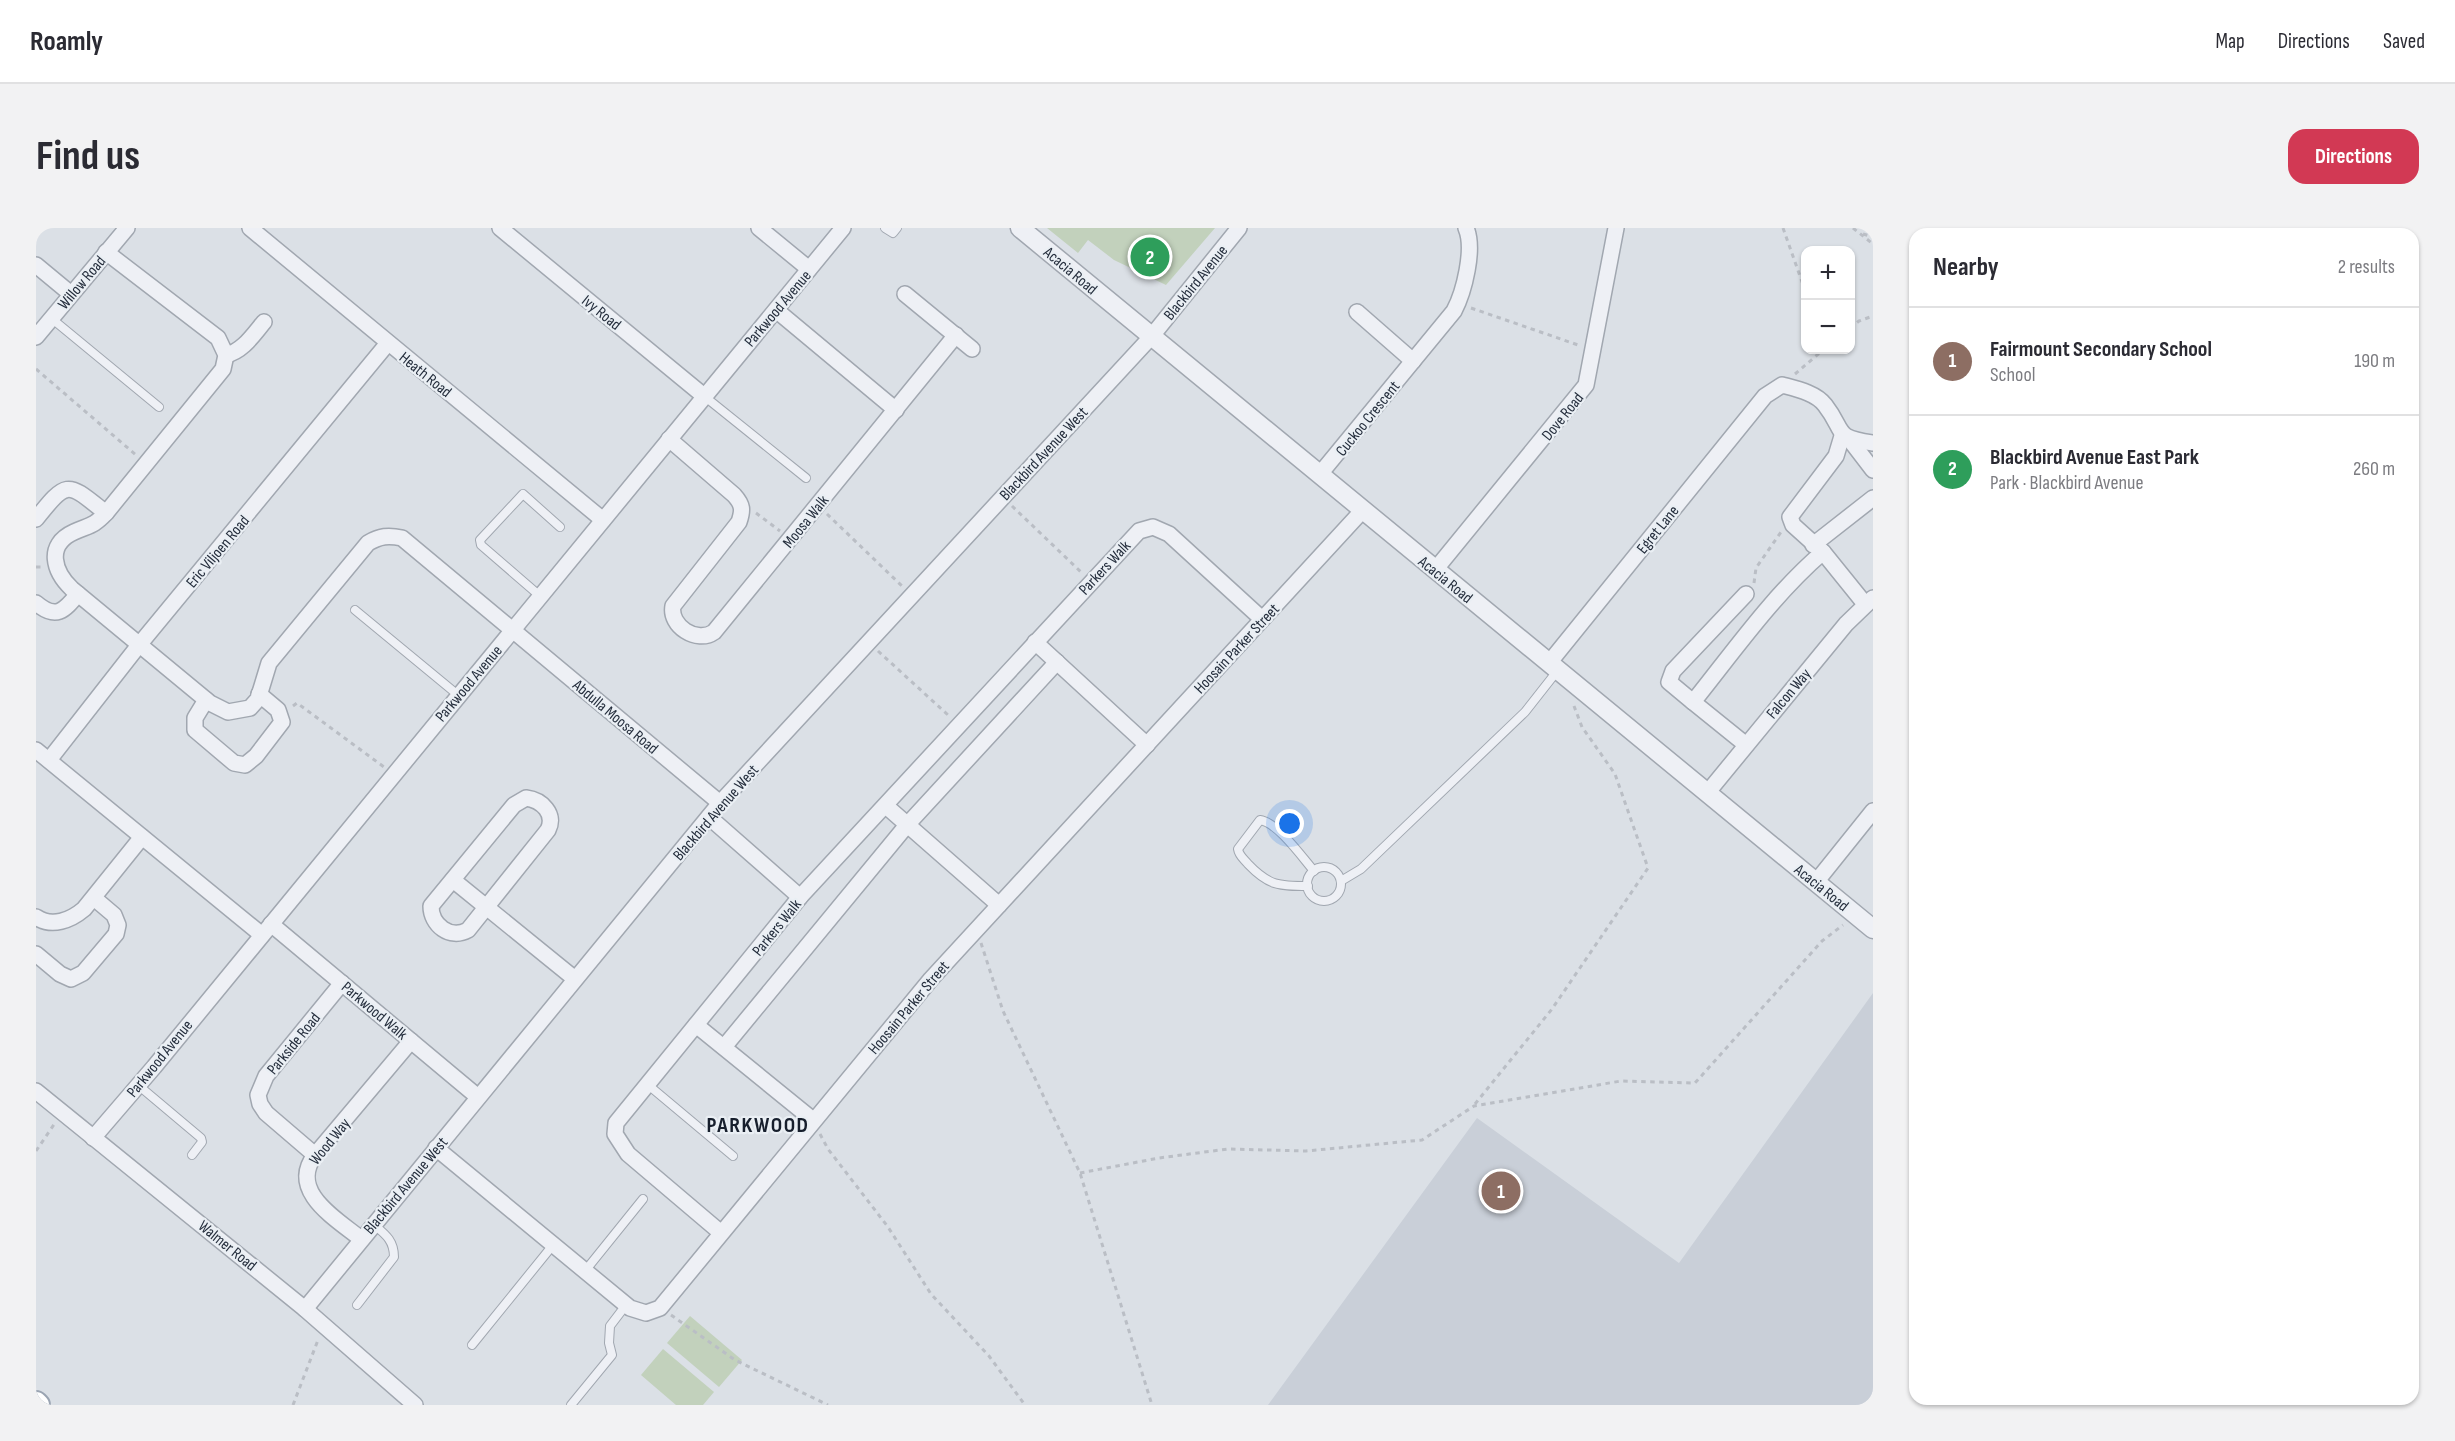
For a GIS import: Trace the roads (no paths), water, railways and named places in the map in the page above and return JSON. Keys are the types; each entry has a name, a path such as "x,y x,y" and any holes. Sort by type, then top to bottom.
{"street":[{"name":"Willow Road","path":"36,337 126,228"},
{"name":"Heath Road","path":"250,228 603,520"},
{"name":"Ivy Road","path":"500,228 704,396"},
{"path":"759,228 809,269"},
{"name":"Parkwood Avenue","path":"93,1138 843,228"},
{"name":"Acacia Road","path":"1020,228 1873,929"},
{"name":"Blackbird Avenue","path":"1151,337 1239,228"},
{"name":"Cuckoo Crescent","path":"1320,474 1454,311 1460,300 1470,248 1466,228"},
{"name":"Dove Road","path":"1435,570 1586,385 1616,228"},
{"path":"106,252 218,338 226,355 223,369 106,513 88,528 73,532 58,545 55,555 58,574 78,594 206,700 228,712 240,711 250,708 260,694 278,710 281,716 280,728 252,761 245,765 238,765 195,730 195,718 206,700"},
{"path":"36,265 71,294"},
{"path":"905,294 972,349"},
{"path":"776,310 896,410"},
{"path":"1358,312 1413,361"},
{"path":"226,355 236,353 264,322"},
{"name":"Moosa Walk","path":"669,439 734,495 742,505 743,511 739,522 673,606 672,611 676,620 691,635 702,638 714,633 956,335"},
{"name":"Blackbird Avenue West","path":"305,1309 720,803 1151,337"},
{"name":"Eric Viljoen Road","path":"49,760 139,645 388,343"},
{"name":"Egret Lane","path":"1554,667 1765,396 1782,385 1814,396 1825,404 1846,438"},
{"path":"1846,438 1873,443"},
{"path":"1846,438 1873,470"},
{"path":"1846,438 1836,456 1790,514 1790,521 1869,601"},
{"path":"36,519 59,492 70,488 78,490 106,513"},
{"path":"1693,702 1818,548 1873,498"},
{"name":"Hoosain Parker Street","path":"626,1305 637,1312 646,1313 660,1308 720,1232 931,979 1363,510"},
{"name":"Parkers Walk","path":"720,1232 628,1154 619,1144 615,1134 616,1123 800,897 1129,539 1147,527 1160,529 1169,534 1262,619"},
{"name":"Abdulla Moosa Road","path":"260,694 268,663 368,543 389,535 402,538 720,803"},
{"path":"36,603 48,612 58,612 67,607 78,594"},
{"path":"1745,744 1669,682 1673,671 1746,594"},
{"name":"Falcon Way","path":"1708,792 1745,744 1846,624 1869,601"},
{"path":"1035,642 1147,745"},
{"path":"724,1047 907,825 1057,662"},
{"path":"36,750 142,837 266,929"},
{"path":"526,798 539,801 551,817 550,824 488,908 464,933 451,933 438,926 433,919 431,906 514,805 526,798"},
{"path":"886,806 999,905"},
{"path":"1816,882 1873,811"},
{"path":"708,817 800,897"},
{"path":"36,917 48,922 66,920 84,909 142,837"},
{"path":"453,880 575,979"},
{"path":"36,954 60,974 71,979 83,974 116,934 118,925 114,915 94,898"},
{"name":"Parkwood Walk","path":"266,929 342,983 478,1097"},
{"name":"Parkside Road","path":"315,1155 266,1113 260,1104 258,1095 266,1076 342,983"},
{"path":"696,1025 813,1120"},
{"name":"Wood Way","path":"361,1239 321,1205 307,1186 306,1170 315,1155 411,1041"},
{"name":"Walmer Road","path":"36,1091 305,1309 415,1405"},
{"path":"436,1148 626,1305"}],"lane":[{"path":"885,228 893,233 897,228"},
{"path":"51,318 159,407"},
{"path":"704,396 807,478"},
{"path":"540,596 481,545 480,540 523,494 560,526"},
{"path":"355,610 458,695"},
{"path":"1341,881 1361,869 1525,712 1554,667"},
{"path":"1308,886 1272,884 1260,877 1239,854 1238,849 1256,823 1266,820 1286,838 1314,871"},
{"path":"1325,867 1330,868 1339,876 1341,881 1339,892 1330,900 1318,900 1309,892 1308,881 1314,871 1325,867"},
{"path":"647,1084 733,1156"},
{"path":"138,1085 201,1138 202,1142 192,1155"},
{"path":"585,1271 643,1199"},
{"path":"357,1305 394,1257 394,1248 390,1238 373,1224"},
{"path":"472,1345 553,1245"},
{"path":"571,1405 612,1355 609,1343 610,1326 626,1305"}],"place":[{"name":"Blackbird Avenue East Park","path":"1150,257"},
{"name":"Fairmount Secondary School","path":"1501,1191"}],"district":[{"name":"PARKWOOD","path":"758,1124"}]}
